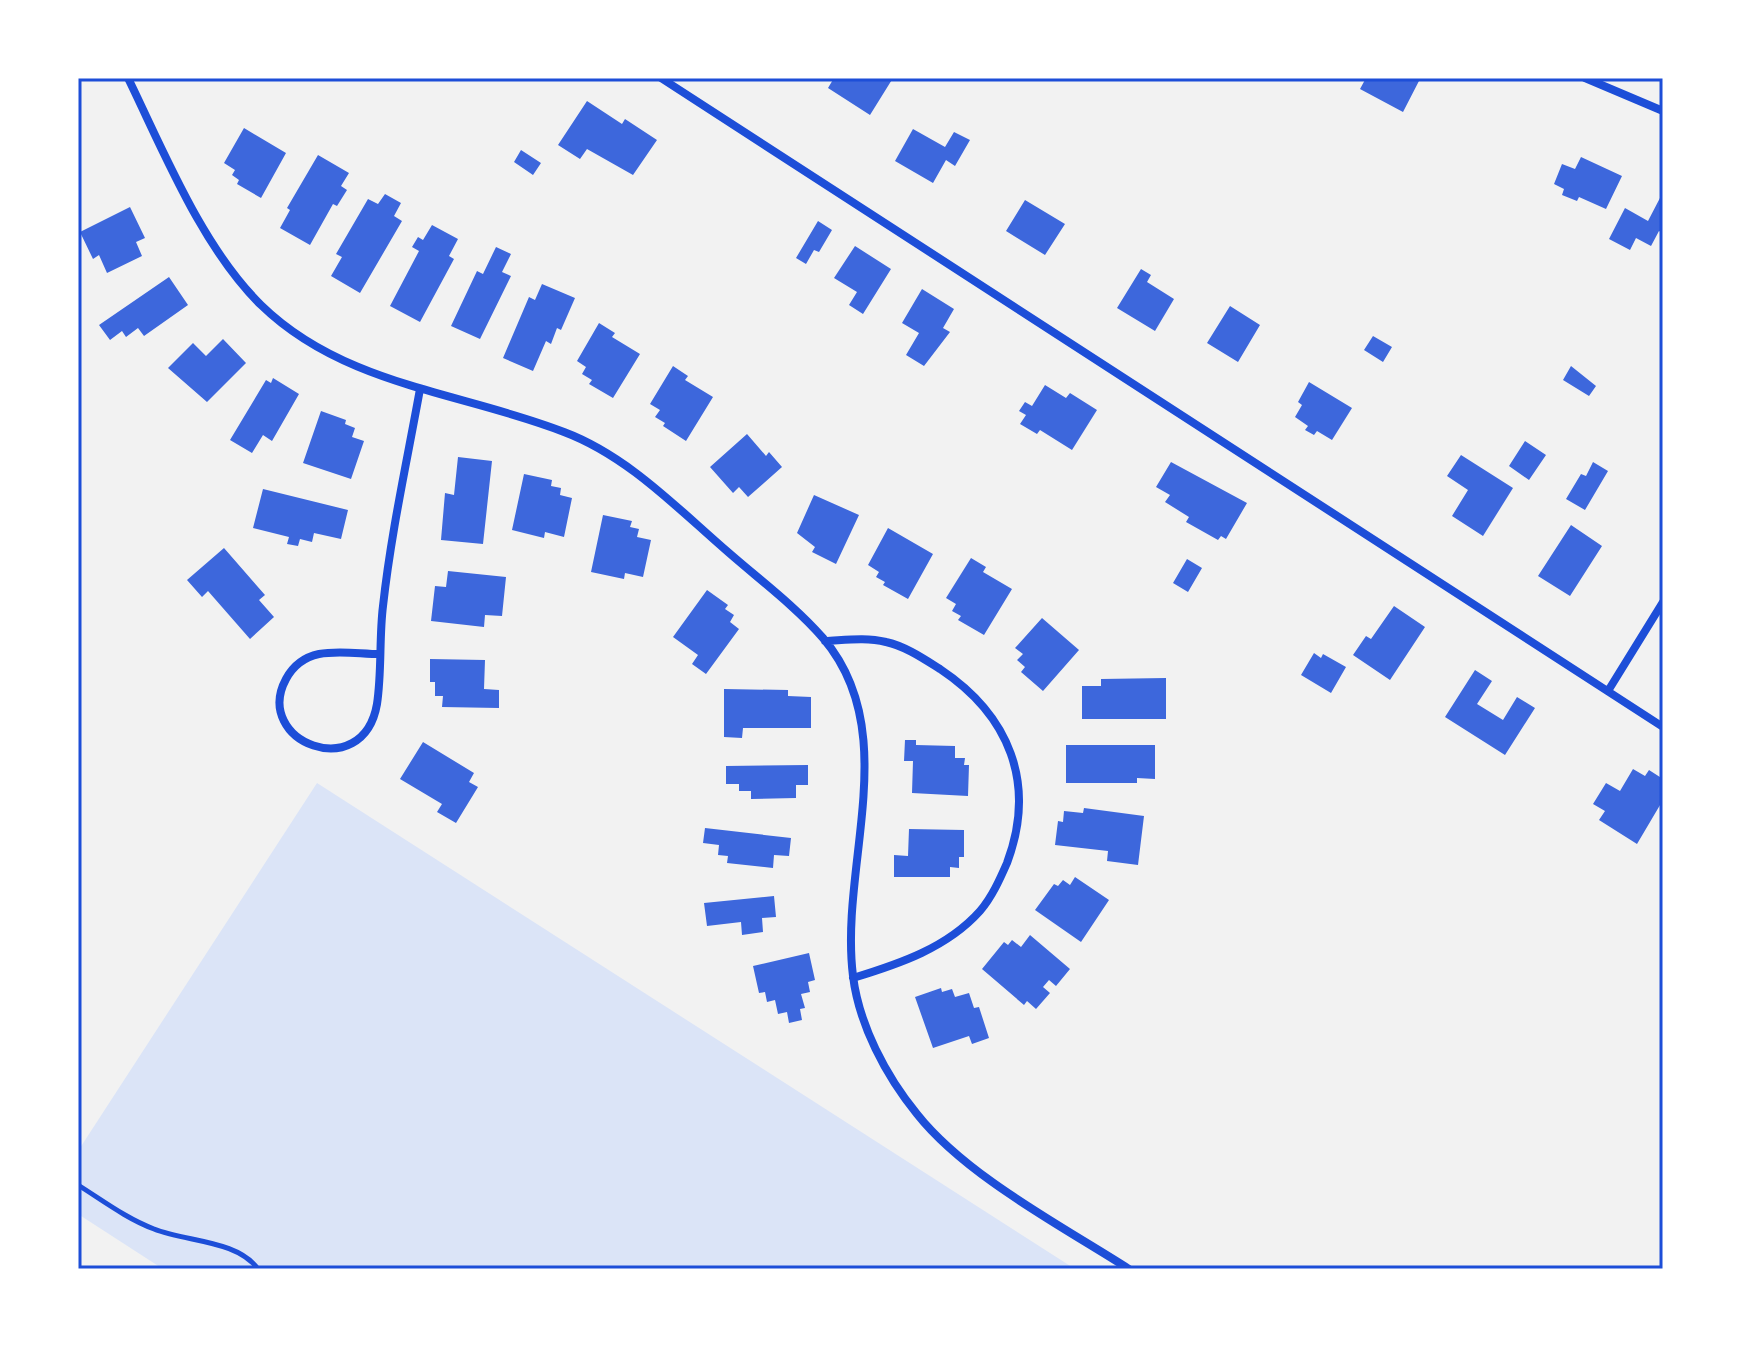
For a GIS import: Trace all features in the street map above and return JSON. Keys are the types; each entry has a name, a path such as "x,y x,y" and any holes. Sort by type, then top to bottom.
{"street":[{"path":"128,78 217,249 263,307 336,357 379,377 564,431 596,446 657,491 801,615 825,641 847,676 859,710 866,748 851,907 853,978 862,1013 882,1061 899,1090 940,1140 979,1171 1129,1269"},
{"path":"661,78 1663,727"},
{"path":"1585,78 1663,111"},
{"path":"380,654 327,653 297,664 282,692 282,713 292,732 309,745 330,749 360,737 376,710 386,581 420,389"},
{"path":"1608,691 1663,602"},
{"path":"825,641 889,642 956,680 983,704 1006,737 1017,774 1019,812 1014,844 1000,880 981,910 948,938 905,962 853,978"}],"path":[{"path":"78,1185 153,1229 231,1250 252,1260 258,1269"}],"shaded area":[{"path":"317,783 1075,1269 163,1269 78,1214 78,1151"}],"building":[{"path":"834,78 893,78 870,115 828,88"},
{"path":"1366,78 1420,79 1403,112 1360,89"},
{"path":"587,101 622,124 625,119 657,140 633,175 587,149 580,159 558,145"},
{"path":"244,128 286,153 261,198 237,184 239,180 232,175 235,170 224,163"},
{"path":"913,129 945,147 954,132 970,140 955,166 946,160 933,183 895,161"},
{"path":"521,150 541,163 533,175 514,162"},
{"path":"318,155 349,173 341,186 347,190 337,206 333,204 310,245 280,228 290,210 287,208"},
{"path":"1581,157 1622,176 1606,209 1579,197 1577,201 1562,195 1564,189 1554,184 1562,164 1575,169"},
{"path":"385,194 401,203 394,216 402,221 360,293 331,276 342,257 336,254 368,199 378,204"},
{"path":"1661,196 1663,233 1659,231 1651,246 1636,238 1630,250 1609,239 1625,208 1648,221"},
{"path":"1025,200 1065,224 1045,255 1006,231"},
{"path":"130,207 145,238 136,242 142,256 107,273 99,255 93,259 80,232"},
{"path":"818,221 832,230 819,252 814,250 806,264 796,258"},
{"path":"432,225 458,239 449,256 454,259 420,322 390,306 419,251 412,247 418,237 423,240"},
{"path":"855,246 891,269 863,314 849,305 857,292 834,278"},
{"path":"496,247 511,254 502,272 511,276 480,339 451,326 477,271 483,274"},
{"path":"1141,269 1151,275 1147,282 1174,299 1155,331 1117,308"},
{"path":"169,277 188,305 144,336 138,328 126,337 122,331 110,340 99,325"},
{"path":"542,284 575,298 561,330 557,328 551,344 546,341 533,371 503,358 529,297 535,300"},
{"path":"922,289 954,309 943,328 950,332 924,366 906,355 919,333 902,323"},
{"path":"1230,306 1260,325 1238,362 1207,343"},
{"path":"599,323 615,333 612,337 640,354 613,398 589,384 592,380 582,374 586,367 577,361"},
{"path":"1373,336 1392,347 1383,362 1364,350"},
{"path":"223,339 246,363 207,402 168,368 193,343 206,356"},
{"path":"673,366 688,376 685,380 713,397 686,441 663,426 665,423 655,417 660,410 650,404"},
{"path":"1571,366 1596,386 1589,396 1563,380"},
{"path":"273,378 299,394 272,441 263,435 252,453 230,440 266,380 271,383"},
{"path":"1309,382 1352,408 1332,440 1317,431 1314,435 1305,430 1308,426 1295,417 1302,405 1298,402"},
{"path":"1045,385 1066,398 1070,393 1097,410 1072,450 1040,430 1037,434 1020,424 1026,415 1019,411 1025,402 1032,406"},
{"path":"321,411 346,420 345,424 355,428 352,437 364,441 351,479 303,463"},
{"path":"747,434 766,456 769,452 782,467 748,497 739,487 733,493 710,467"},
{"path":"1525,441 1546,455 1529,480 1509,466"},
{"path":"1461,455 1513,488 1483,536 1452,516 1468,490 1447,476"},
{"path":"458,457 492,461 483,544 441,540 445,493 454,495"},
{"path":"1171,462 1247,503 1226,539 1221,536 1218,540 1186,522 1189,517 1165,502 1170,495 1156,487"},
{"path":"1593,462 1608,471 1585,510 1566,499 1581,474 1586,476"},
{"path":"524,474 552,480 551,486 561,488 560,495 572,498 564,537 545,532 544,538 512,530"},
{"path":"263,489 348,510 341,539 314,533 312,542 300,539 298,546 287,544 289,537 253,528"},
{"path":"814,495 859,515 836,564 812,552 815,547 797,533"},
{"path":"603,515 632,521 630,527 639,529 637,537 651,540 643,577 625,573 624,579 591,572"},
{"path":"1571,525 1602,546 1570,596 1538,576"},
{"path":"888,528 933,554 908,599 883,585 885,582 876,577 879,572 868,565"},
{"path":"224,548 265,595 259,600 274,617 250,639 208,591 202,597 187,580"},
{"path":"971,558 986,567 983,572 1012,589 984,635 958,620 961,616 952,611 956,604 946,598"},
{"path":"1187,559 1202,568 1188,592 1173,583"},
{"path":"448,571 506,577 502,616 485,615 484,627 431,621 435,586 446,587"},
{"path":"707,590 728,605 725,609 734,615 730,622 739,629 706,674 692,664 698,655 673,637"},
{"path":"1394,606 1425,627 1390,680 1353,655 1366,636 1371,639"},
{"path":"1042,618 1079,650 1043,691 1021,672 1025,667 1017,660 1023,654 1015,648"},
{"path":"1314,653 1321,658 1323,654 1346,667 1331,693 1301,675"},
{"path":"430,659 485,660 484,689 499,690 499,708 442,707 443,696 435,696 435,682 430,682"},
{"path":"1475,670 1492,681 1477,704 1503,720 1517,697 1535,708 1505,755 1445,717"},
{"path":"1166,678 1166,719 1082,719 1082,686 1101,686 1101,679"},
{"path":"724,689 788,690 788,696 811,697 811,728 743,728 742,738 724,737"},
{"path":"905,740 916,740 916,745 955,746 955,758 965,758 964,765 969,765 968,796 912,793 913,761 904,761"},
{"path":"423,742 474,773 469,782 478,787 456,823 437,812 442,804 400,779"},
{"path":"1066,745 1155,745 1155,779 1137,778 1137,783 1066,783"},
{"path":"808,765 808,785 796,785 796,798 751,799 751,791 739,791 739,784 726,784 726,766"},
{"path":"1633,769 1645,776 1649,770 1663,779 1660,787 1663,789 1663,800 1637,844 1599,820 1605,811 1593,804 1606,783 1620,791"},
{"path":"1084,808 1144,816 1138,865 1107,861 1108,851 1055,845 1058,821 1063,822 1064,811 1083,813"},
{"path":"705,828 791,838 789,856 774,855 773,868 727,863 728,856 718,855 719,845 703,843"},
{"path":"909,829 964,830 964,857 959,857 959,868 950,867 950,877 894,877 894,855 908,856"},
{"path":"1075,877 1109,900 1081,942 1035,910 1054,884 1058,886 1063,880 1070,885"},
{"path":"774,896 776,917 762,918 763,932 742,935 741,922 707,926 704,903"},
{"path":"1030,935 1070,969 1056,986 1049,980 1043,987 1050,993 1036,1009 1027,1001 1024,1005 982,969 1004,942 1008,945 1012,940 1021,947"},
{"path":"809,953 815,980 808,982 810,992 801,994 805,1008 800,1009 802,1020 789,1023 787,1012 778,1014 775,1000 767,1002 765,992 759,993 753,966"},
{"path":"941,988 942,992 952,989 955,997 969,993 974,1008 979,1007 989,1038 972,1044 969,1036 933,1048 915,997"}]}
